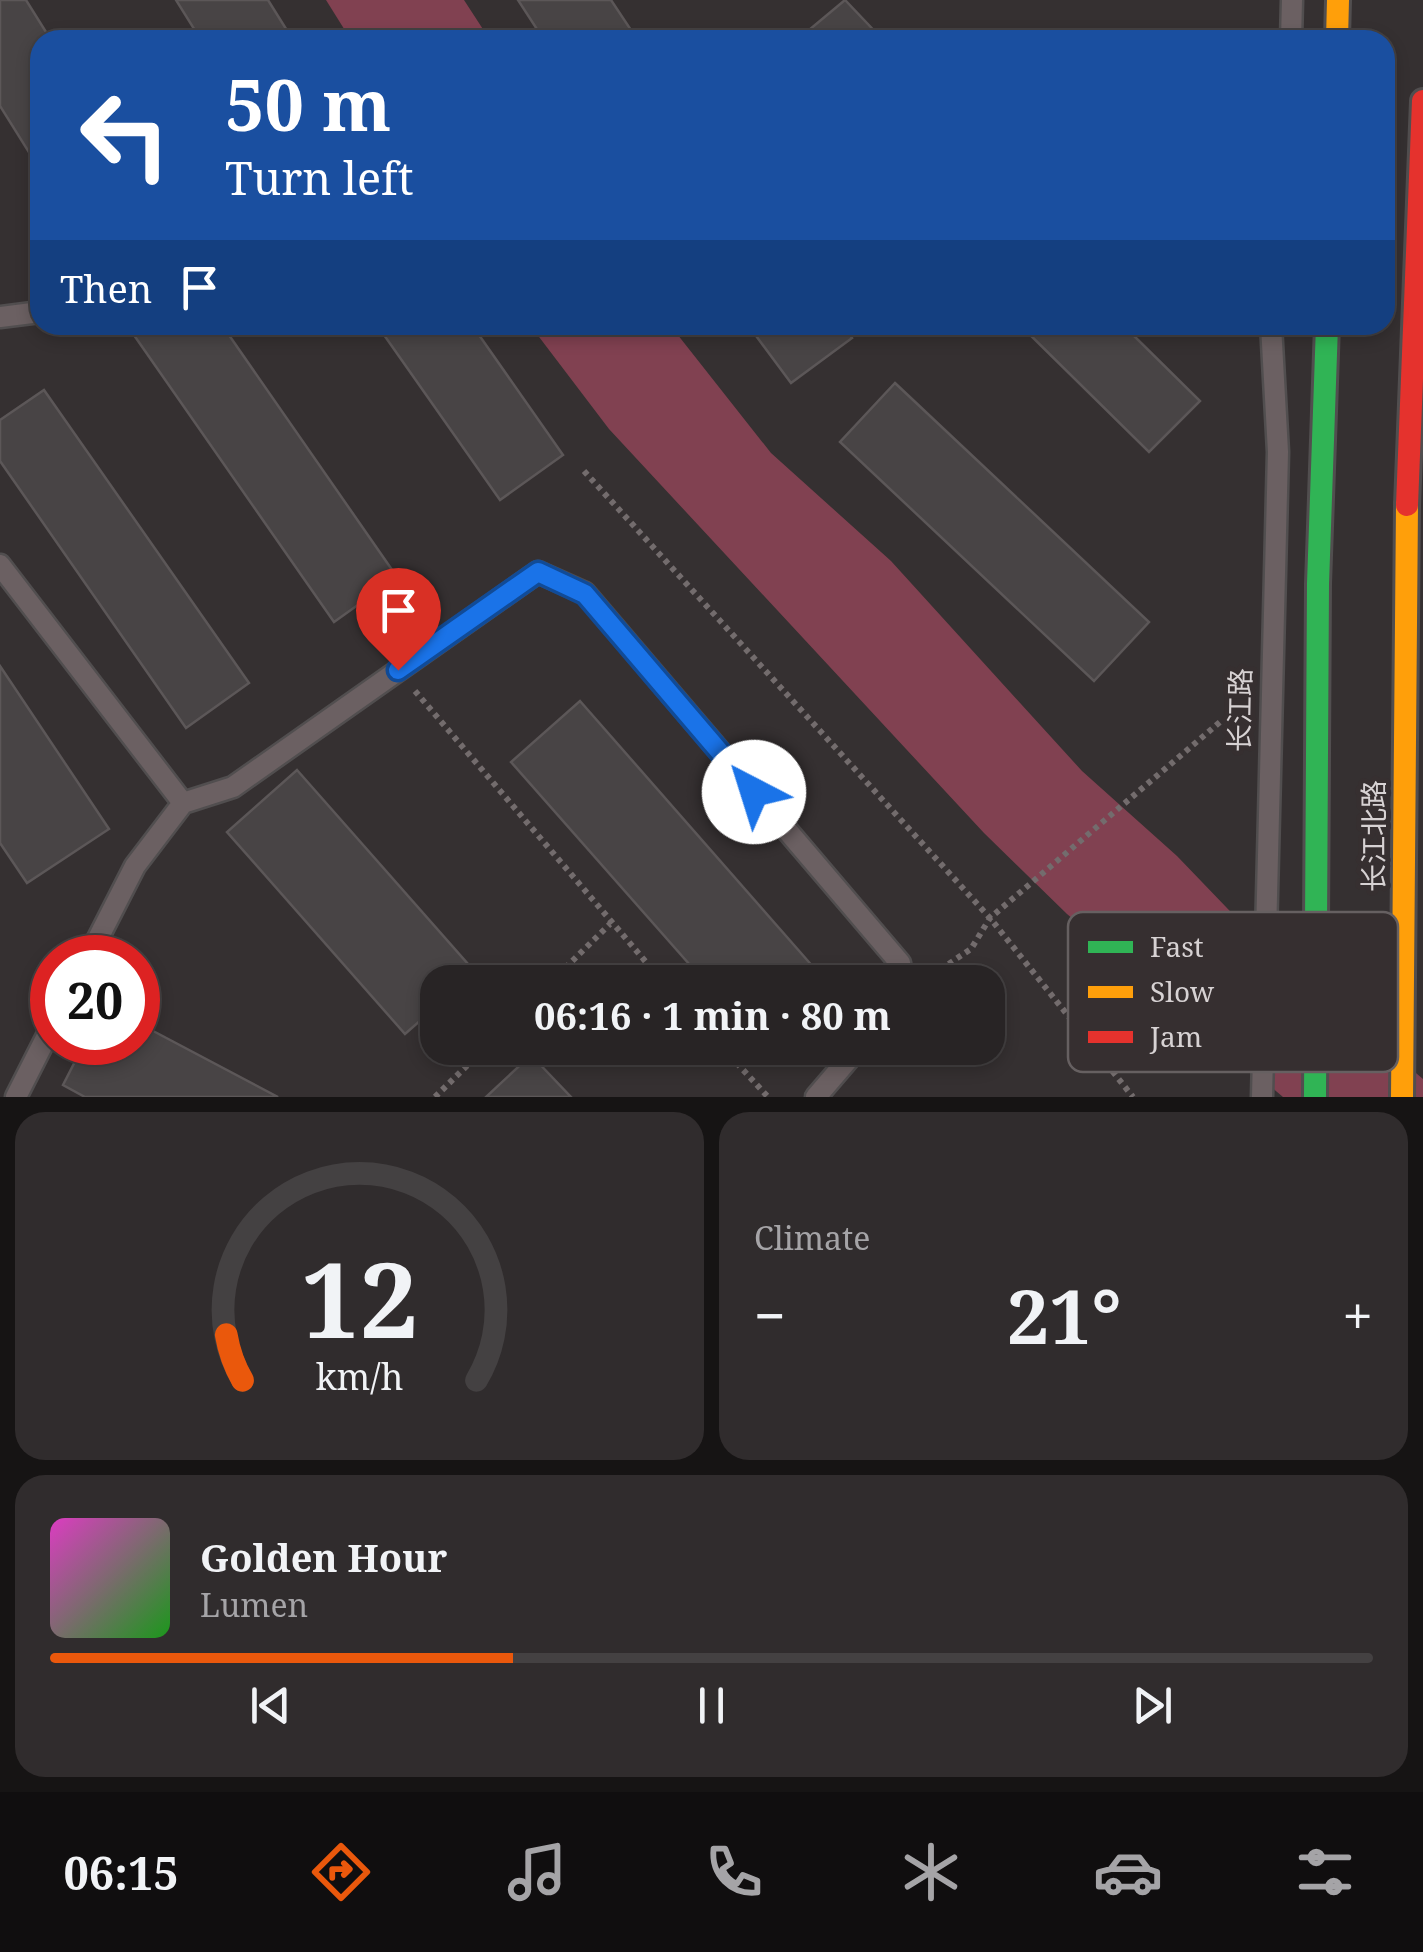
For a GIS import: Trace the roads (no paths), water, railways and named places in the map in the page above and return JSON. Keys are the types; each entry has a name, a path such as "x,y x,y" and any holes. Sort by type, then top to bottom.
{"main road":[{"path":"1337,30 1338,0"},
{"name":"长江北路","path":"1402,1097 1404,576 1423,101"},
{"path":"1316,912 1318,584 1327,335"},
{"path":"1315,1072 1315,1097"}],"lane":[{"path":"1291,30 1292,0"},
{"path":"0,318 30,314"},
{"name":"长江路","path":"1266,912 1278,452 1272,335"},
{"path":"0,565 183,804"},
{"path":"100,935 135,866 183,804 233,787 538,572 585,594 900,965"},
{"path":"16,1097 32,1065"},
{"path":"816,1097 843,1065"},
{"name":"长江路","path":"1262,1072 1262,1097"}]}
